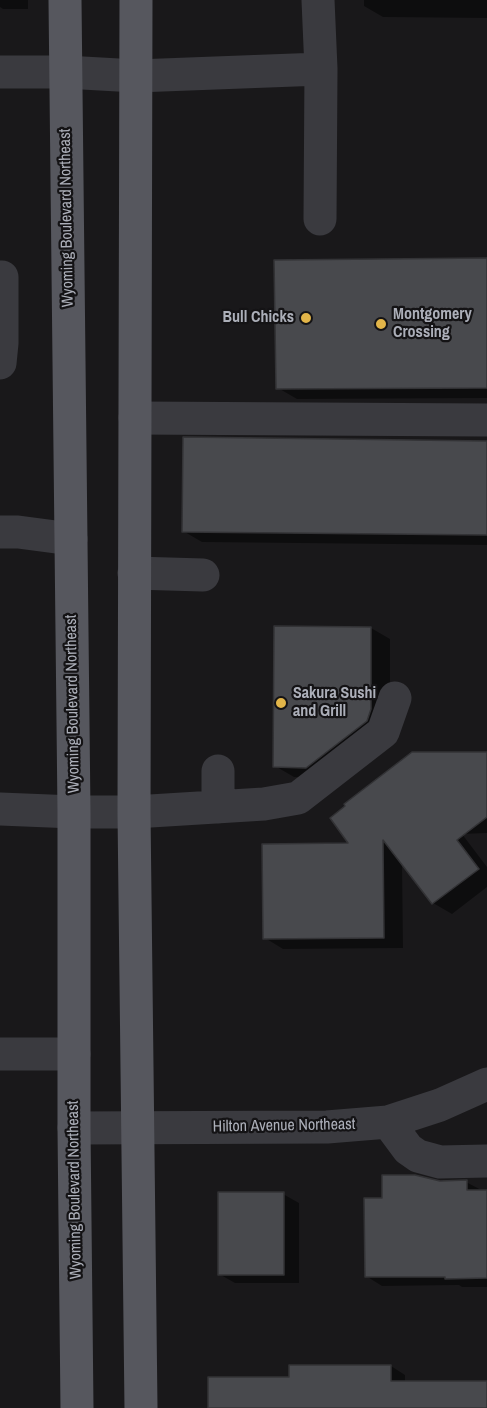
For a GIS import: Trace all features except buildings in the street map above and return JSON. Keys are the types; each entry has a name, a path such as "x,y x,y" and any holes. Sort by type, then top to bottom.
{"main road":[{"name":"Wyoming Boulevard Northeast","path":"65,0 74,812 77,1408"},
{"path":"136,0 134,812 141,1408"}],"street":[{"path":"318,0 321,69 320,219"},
{"path":"0,72 65,72 136,76 321,69"},
{"path":"0,363 1,277"},
{"path":"135,418 487,420"},
{"path":"6,525 71,539"},
{"path":"134,573 203,574"},
{"path":"0,808 134,812 264,804 298,798 383,732 395,698"},
{"path":"218,771 218,807"},
{"path":"0,1054 74,1054"},
{"name":"Hilton Avenue Northeast","path":"74,1128 327,1127 388,1122 441,1105 487,1084"},
{"path":"388,1122 408,1149 418,1156 440,1162 487,1161"}],"place":[{"name":"Bull Chicks","path":"306,318"},
{"name":"Montgomery Crossing","path":"381,324"},
{"name":"Sakura Sushi and Grill","path":"281,703"}]}
